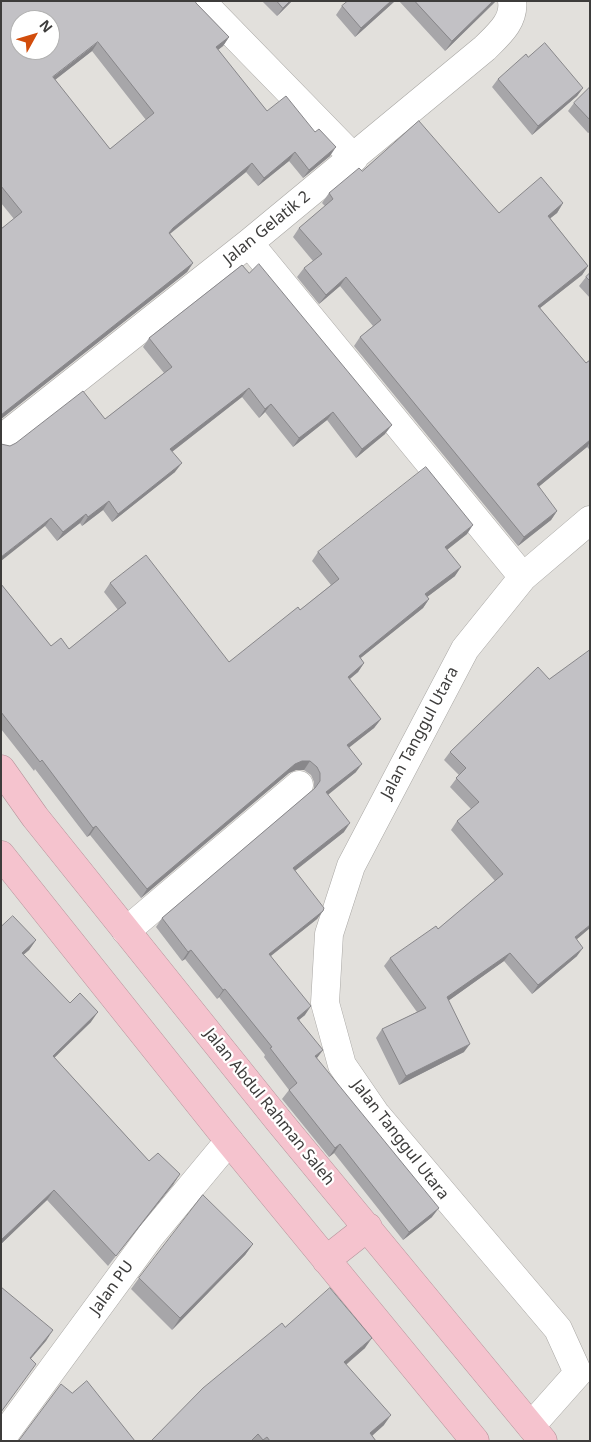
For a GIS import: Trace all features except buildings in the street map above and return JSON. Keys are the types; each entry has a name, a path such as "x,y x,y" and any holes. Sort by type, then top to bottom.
{"highway":[{"name":"Jalan Abdul Rahman Saleh","path":"1,768 35,816 278,1120 537,1433"},
{"path":"1,855 229,1141 474,1441"},
{"path":"326,1260 368,1227"}],"street":[{"path":"201,1 354,158"},
{"name":"Jalan Gelatik 2","path":"1,439 354,158 504,29 513,10 512,1"},
{"path":"249,243 523,577"},
{"name":"Jalan Tanggul Utara","path":"537,1433 584,1368 558,1329 375,1113 342,1065 325,1003 329,934 351,866 466,649 523,577 590,520"},
{"path":"126,931 299,785"},
{"name":"Jalan PU","path":"1,1439 151,1235 229,1141"}]}
